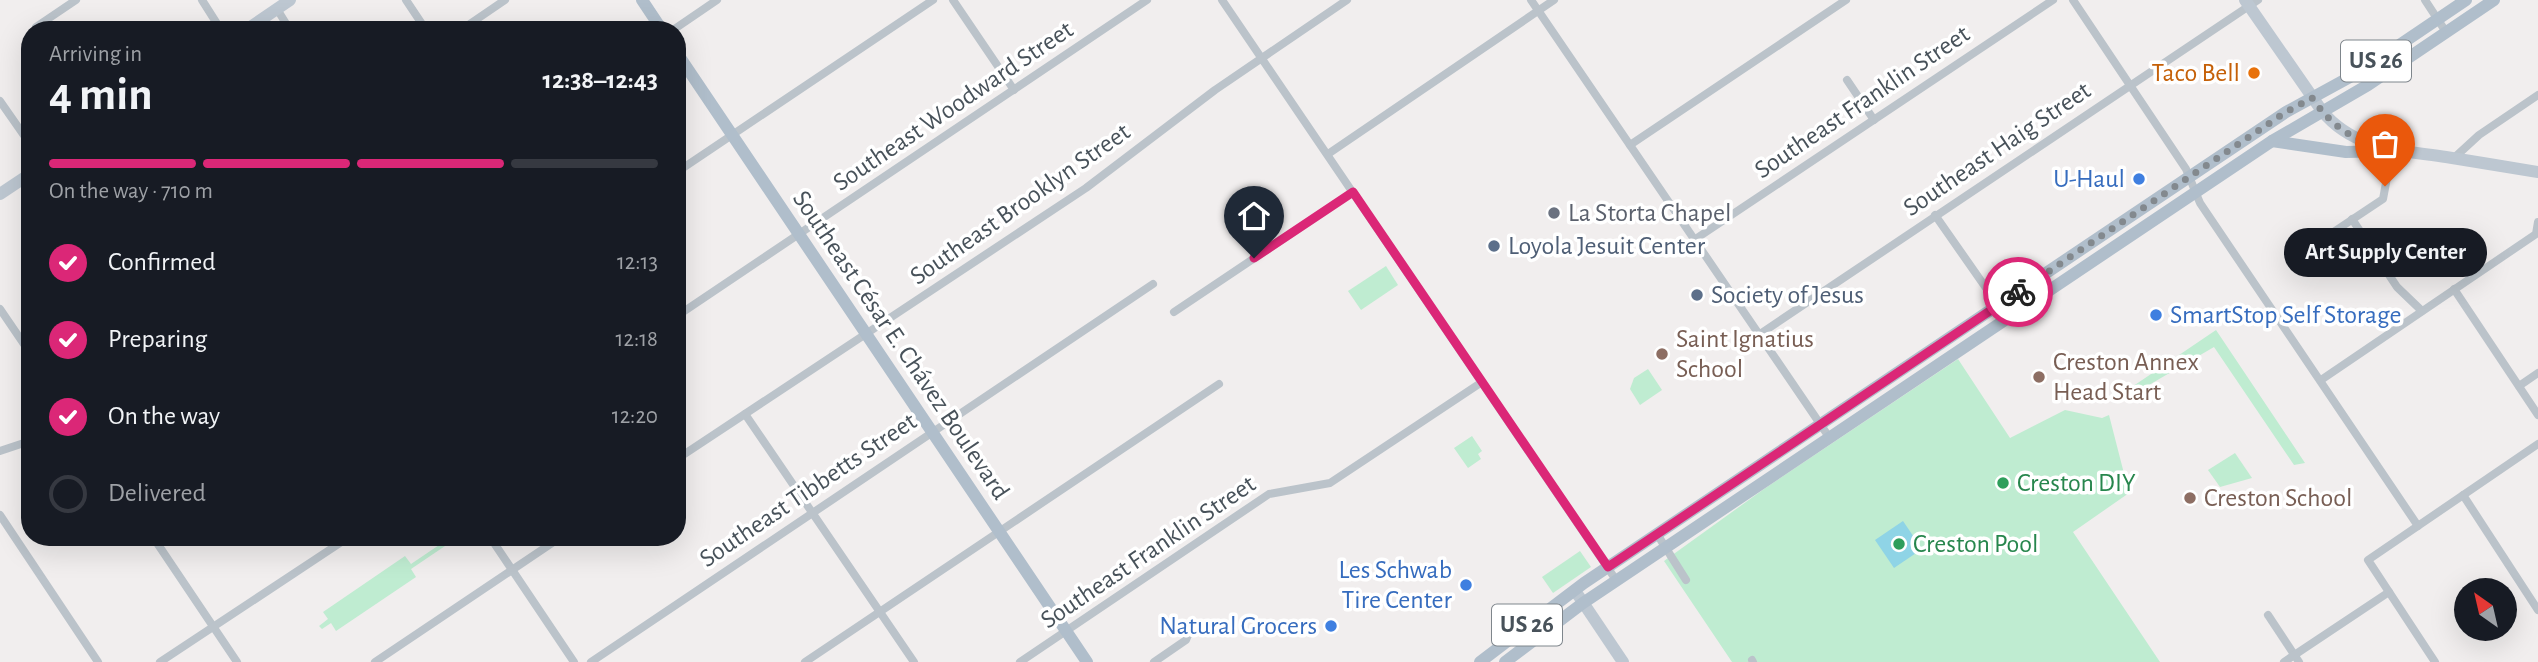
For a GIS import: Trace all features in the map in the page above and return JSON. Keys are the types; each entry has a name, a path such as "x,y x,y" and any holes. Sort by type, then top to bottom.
{"main road":[{"path":"259,21 290,0"},
{"path":"642,0 656,21"},
{"name":"US 26","path":"1479,662 1574,590 2189,177 2286,112 2361,71 2466,0"},
{"name":"US 26","path":"1504,662 1616,580 2195,192 2272,141 2368,85 2494,0"},
{"path":"2251,2 2312,98 2333,124 2353,137 2392,151"},
{"name":"Southeast César E. Chávez Boulevard","path":"686,66 1087,662"},
{"path":"2272,141 2346,152 2392,151 2454,158 2538,172"},
{"path":"0,194 21,180"},
{"path":"1574,590 1623,662"}],"street":[{"path":"45,21 76,0"},
{"path":"202,0 215,21"},
{"path":"406,0 420,21"},
{"path":"474,21 505,0"},
{"path":"686,21 717,0"},
{"path":"686,166 933,0"},
{"path":"953,0 1014,90"},
{"name":"Southeast Woodward Street","path":"686,310 1147,0"},
{"path":"1222,0 1616,580"},
{"name":"Southeast Brooklyn Street","path":"686,453 1086,188 1262,58 1347,0"},
{"path":"1531,0 1829,437"},
{"path":"1328,155 1554,0"},
{"path":"1630,145 1846,0"},
{"name":"Southeast Franklin Street","path":"1695,240 2053,0"},
{"path":"2073,0 2189,177 2200,203 2418,526"},
{"path":"2424,0 2446,32"},
{"name":"Southeast Haig Street","path":"1760,334 2251,2"},
{"path":"276,9 284,21"},
{"path":"1847,80 1874,120"},
{"path":"2454,158 2479,135 2538,95"},
{"path":"0,101 21,131"},
{"path":"2317,243 2383,199 2392,151"},
{"path":"1174,312 1353,192"},
{"path":"1936,215 2007,318"},
{"path":"2352,219 2398,287 2422,311"},
{"path":"2320,380 2537,235 2538,222"},
{"name":"Southeast Tibbetts Street","path":"591,662 1153,284"},
{"path":"2454,289 2538,415"},
{"path":"0,309 21,340"},
{"path":"2519,386 2538,373"},
{"name":"Southeast Franklin Street","path":"1020,662 1269,494 1329,483 1482,382"},
{"path":"805,662 1219,384"},
{"path":"745,414 914,662"},
{"path":"0,452 21,444"},
{"path":"2435,662 2368,560 2538,444"},
{"path":"2463,495 2538,610"},
{"path":"0,515 98,662"},
{"path":"1657,534 1686,580"},
{"path":"159,546 237,662"},
{"path":"160,662 333,546"},
{"path":"495,546 574,662"},
{"path":"375,662 548,546"},
{"path":"2284,662 2297,658 2389,592"},
{"path":"2268,615 2297,658"},
{"path":"1154,662 1186,640 1189,633"}],"green space":[{"path":"1386,266 1398,285 1361,310 1348,291"},
{"path":"2216,330 2305,463 2294,465 2214,347 2125,399 2120,395"},
{"path":"1958,359 2010,438 2065,410 2102,418 2109,415 2129,493 2073,532 2160,662 1732,662 1664,561 1764,489"},
{"path":"1648,369 1662,390 1640,405 1630,389 1634,378"},
{"path":"1472,436 1482,451 1478,454 1481,459 1468,468 1454,448"},
{"path":"2235,453 2252,478 2220,487 2208,470"},
{"path":"438,546 445,546 411,569 416,577 336,631 331,623 322,629 319,626 328,619 323,612 405,556 411,564"},
{"path":"1580,551 1591,567 1553,593 1542,577"}],"water":[{"name":"Creston Pool","path":"1903,521 1922,549 1894,568 1875,540"}],"way so far":[{"path":"2018,292 2286,112 2312,98 2333,124 2353,137 2392,151 2385,186"}],"place":[{"name":"Taco Bell","path":"2254,73"},
{"name":"U-Haul","path":"2139,179"},
{"name":"Art Supply Center","path":"2385,186"},
{"name":"La Storta Chapel","path":"1554,213"},
{"name":"Loyola Jesuit Center","path":"1494,246"},
{"name":"Society of Jesus","path":"1697,295"},
{"name":"SmartStop Self Storage","path":"2156,315"},
{"name":"Saint Ignatius School","path":"1662,354"},
{"name":"Creston Annex Head Start","path":"2039,377"},
{"name":"Creston DIY","path":"2003,483"},
{"name":"Creston School","path":"2190,498"},
{"name":"Creston Pool","path":"1899,544"},
{"name":"Les Schwab Tire Center","path":"1466,585"},
{"name":"Natural Grocers","path":"1331,626"}],"route":[{"path":"1254,258 1353,192 1608,567 2018,292"}]}
